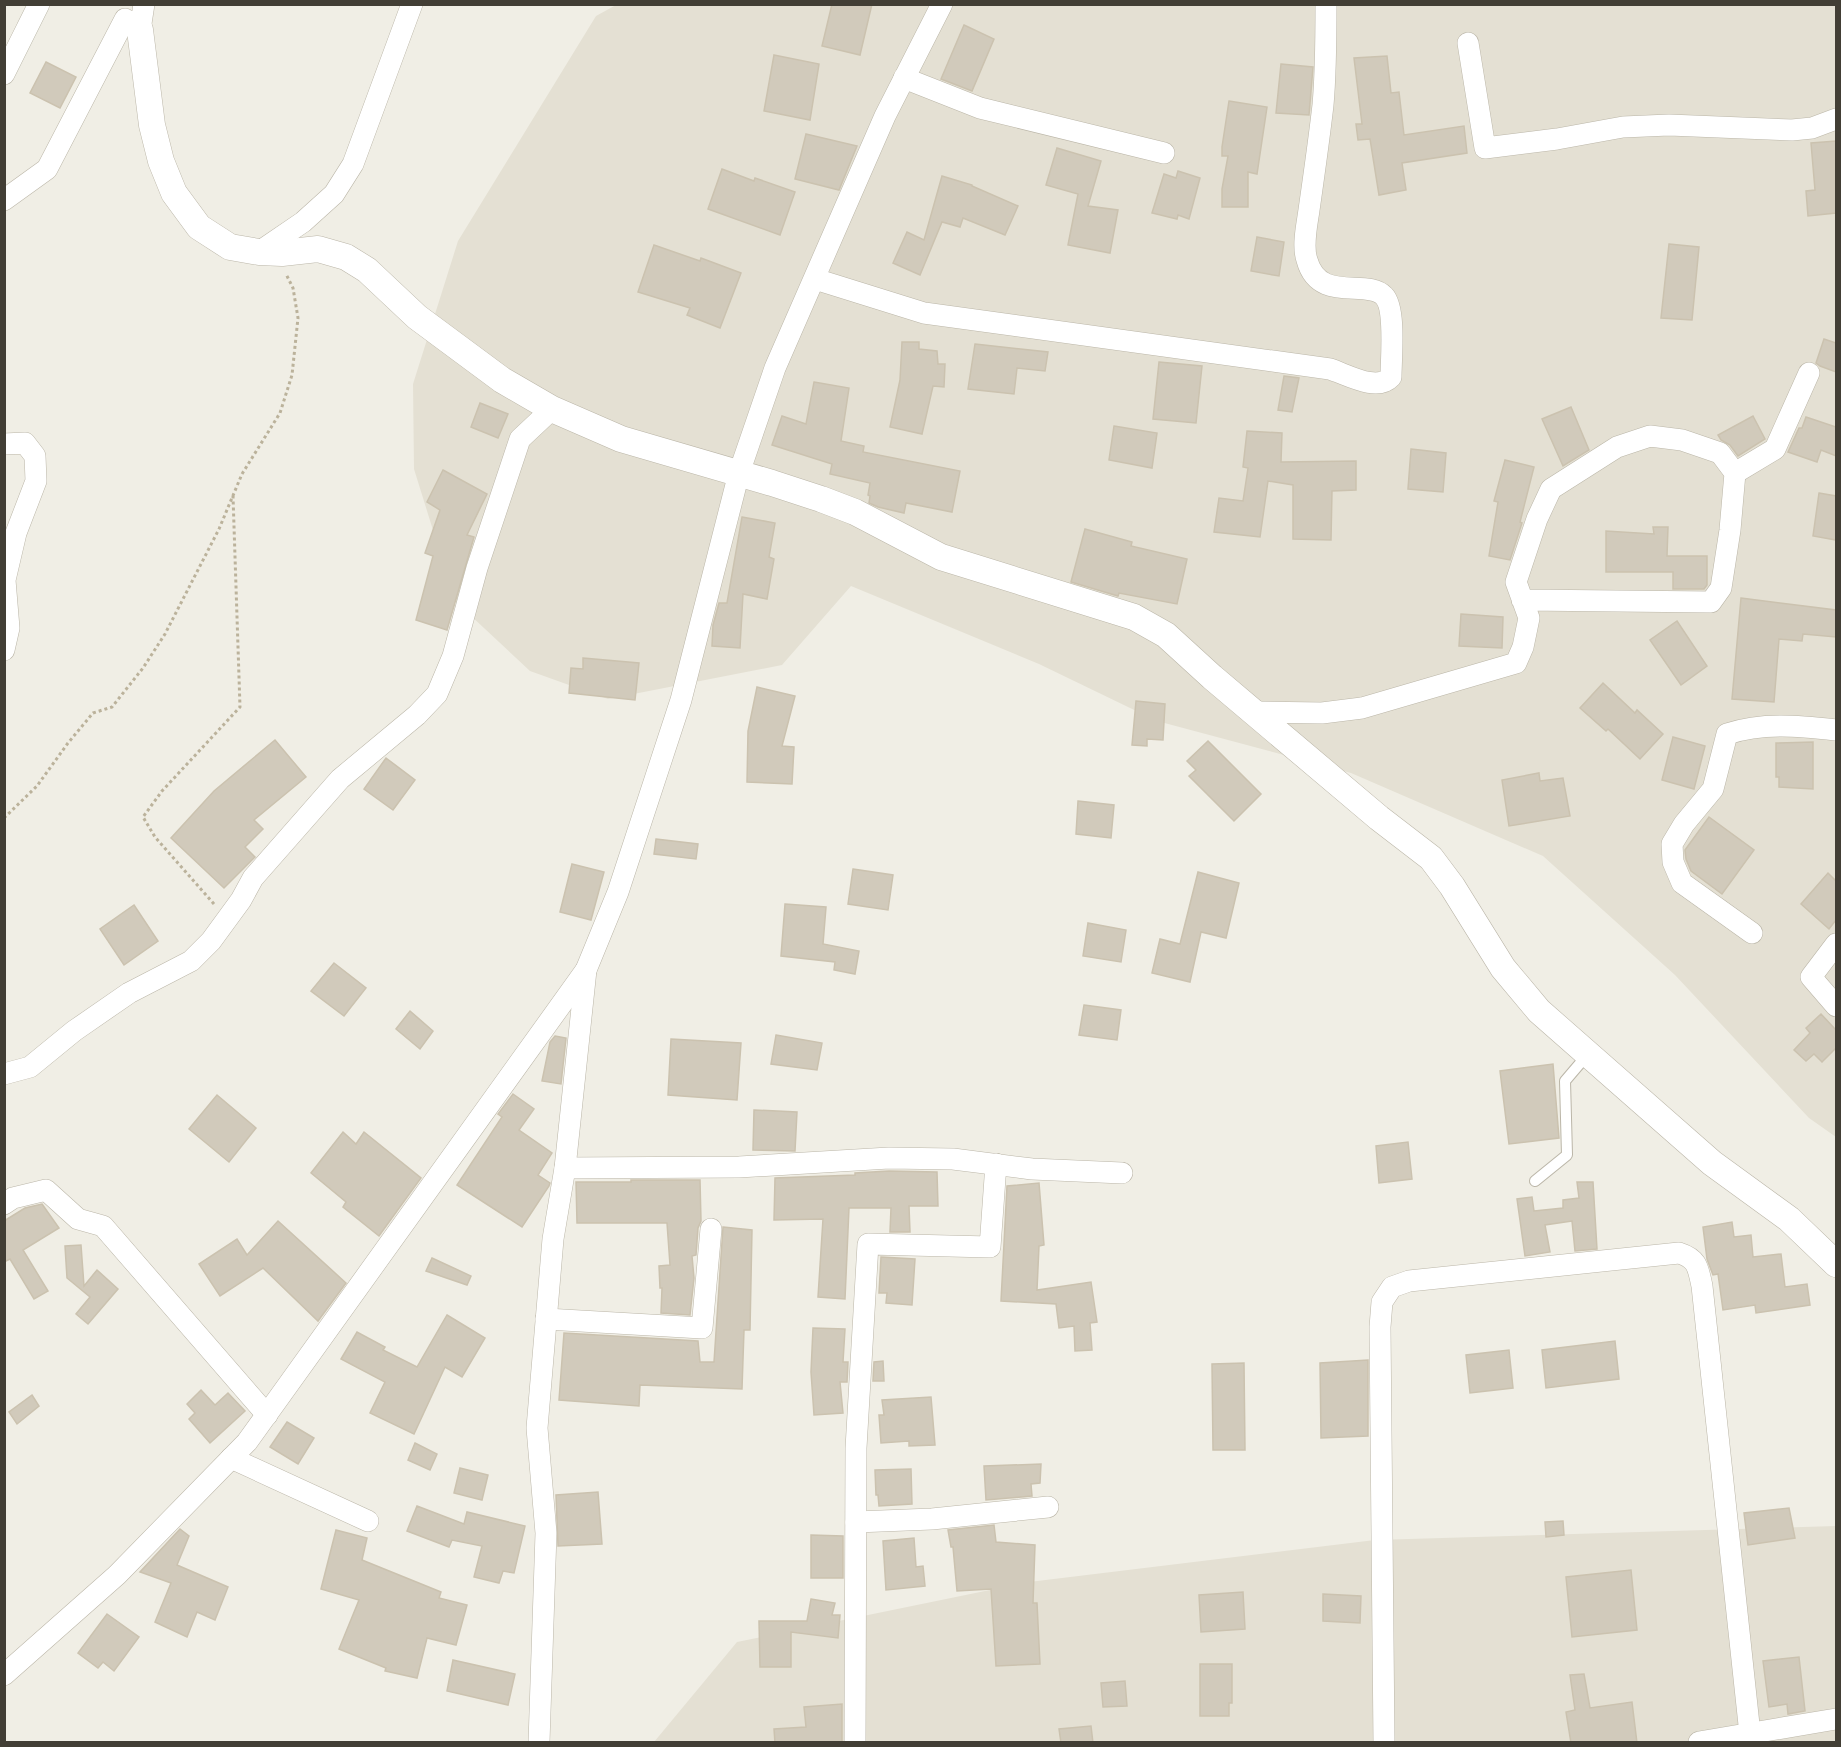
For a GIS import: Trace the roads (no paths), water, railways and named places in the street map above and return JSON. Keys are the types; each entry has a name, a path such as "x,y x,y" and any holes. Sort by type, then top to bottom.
{"street":[{"path":"4,74 39,4"},
{"path":"144,4 140,30 152,124 161,161 174,193 199,227 230,247 282,253 318,249 346,258 367,270 417,317 502,380 552,409 621,439 772,483 855,512 941,557 1134,617 1166,635 1254,712 1431,858 1452,886 1503,968 1539,1011 1712,1163 1789,1219 1836,1264"},
{"path":"259,252 303,222 334,194 353,164 412,4"},
{"path":"4,1675 117,1575 247,1442 586,969 618,892 681,700 739,473 775,368 885,116 942,4"},
{"path":"815,279 924,313 1330,369 1377,384 1386,383 1391,377 1391,312 1384,296 1375,291 1337,288 1324,283 1310,271 1305,256 1323,103 1326,4"},
{"path":"4,200 46,169 125,19 140,30"},
{"path":"1468,43 1485,148 1557,139 1623,127 1669,125 1792,130 1812,128 1836,119"},
{"path":"904,78 980,108 1164,153"},
{"path":"1735,473 1775,449 1809,373"},
{"path":"4,1074 30,1067 74,1031 129,993 191,961 211,941 241,900 253,878 340,779 417,715 437,694 453,656 477,568 520,439 552,409"},
{"path":"1254,712 1322,713 1362,708 1516,663 1523,647 1529,618 1522,600 1516,582 1537,519 1551,489 1617,447 1650,436 1682,440 1720,453 1735,473 1730,530 1721,588 1711,602 1522,600"},
{"path":"4,444 25,443 35,456 36,464 36,481 16,533 5,580 9,628 4,650"},
{"path":"1752,933 1682,883 1673,861 1672,844 1684,824 1713,789 1727,734 1745,728 1769,726 1800,726 1836,730"},
{"path":"1836,944 1811,977 1836,1006"},
{"path":"539,1743 546,1533 537,1428 553,1239 565,1168 586,969"},
{"path":"565,1168 739,1167 889,1158 953,1159 1032,1169 1122,1173"},
{"path":"855,1743 856,1448 868,1244 990,1247 996,1164"},
{"path":"4,1204 13,1198 46,1190 78,1219 103,1226 267,1415"},
{"path":"546,1319 702,1328 711,1229"},
{"path":"1384,1743 1380,1327 1383,1302 1392,1287 1408,1281 1679,1253 1690,1257 1698,1268 1702,1286 1750,1734"},
{"path":"231,1458 368,1521"},
{"path":"856,1522 932,1519 1048,1507"},
{"path":"1699,1743 1836,1719"}],"lane":[{"path":"1535,1181 1567,1155 1565,1081 1588,1053"}]}
